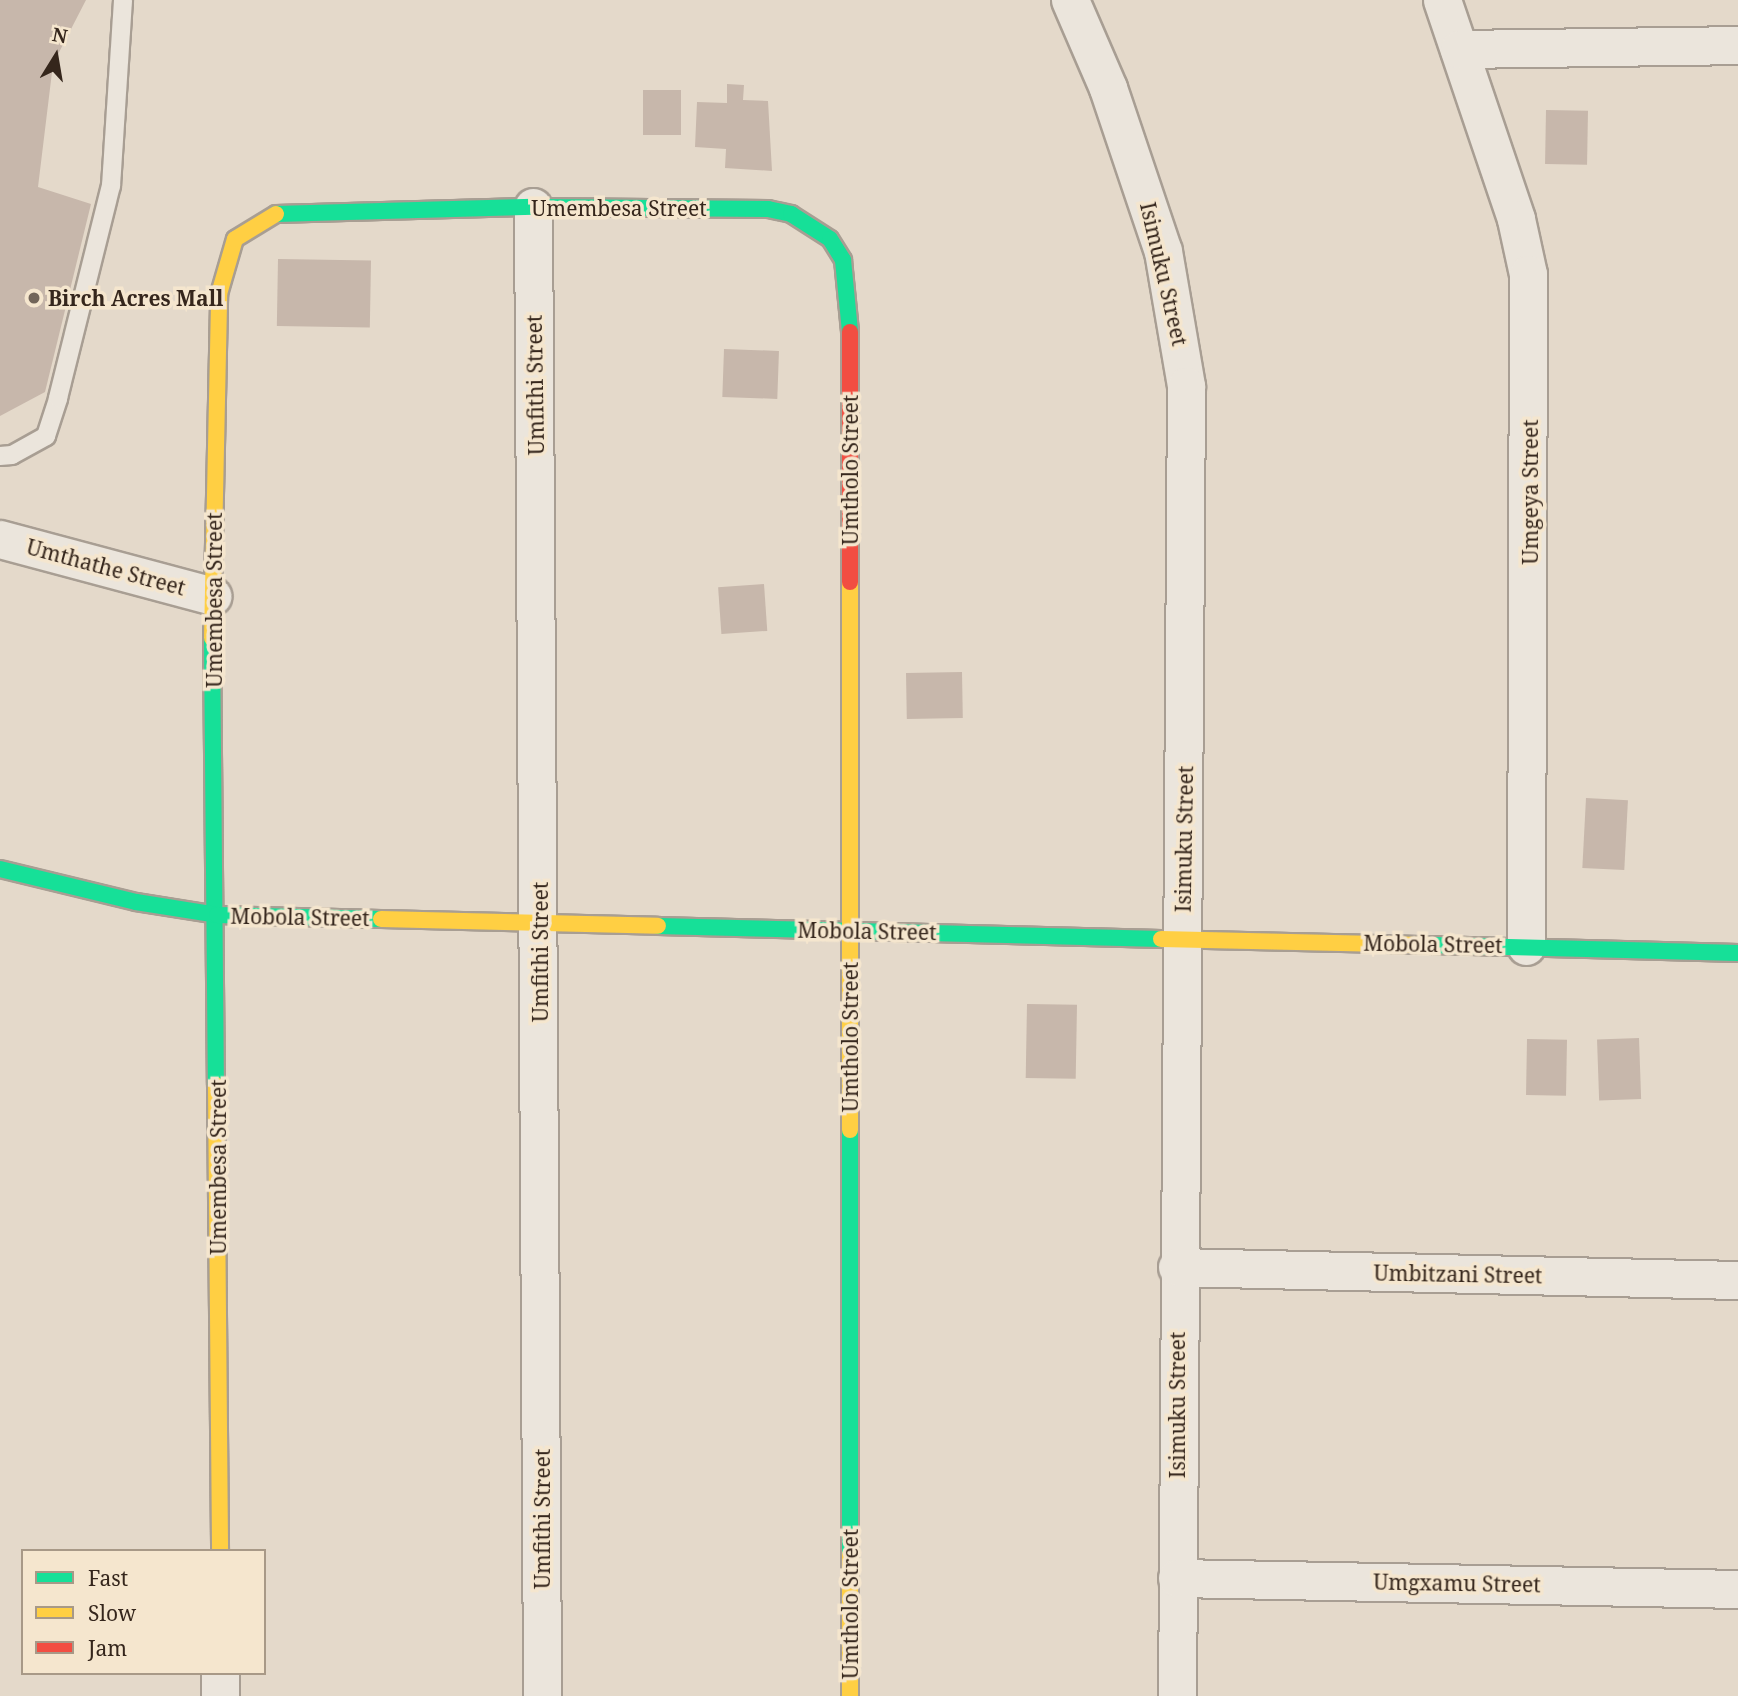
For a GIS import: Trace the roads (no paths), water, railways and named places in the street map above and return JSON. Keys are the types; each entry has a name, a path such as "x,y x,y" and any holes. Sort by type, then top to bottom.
{"street":[{"name":"Isimuku Street","path":"1070,0 1108,88 1160,239 1177,314 1186,386 1183,938 1177,1268 1177,1696"},
{"name":"Umgeya Street","path":"1442,0 1516,219 1528,274 1526,946"},
{"path":"1460,49 1738,45"},
{"name":"Umembesa Street","path":"220,1549 217,915 212,596 219,295 235,239 273,214 297,211 533,207 768,209 811,223"},
{"name":"Umfithi Street","path":"533,207 540,922 542,1696"},
{"name":"Umtholo Street","path":"811,223 830,239 843,260 850,309 850,1696"},
{"name":"Umthathe Street","path":"0,539 212,596"},
{"name":"Mobola Street","path":"0,869 136,902 217,915 1738,953"},
{"name":"Umbitzani Street","path":"1177,1268 1738,1280"},
{"name":"Umgxamu Street","path":"1177,1578 1738,1589"},
{"path":"220,1675 220,1696"}],"lane":[{"path":"0,456 12,455 46,436 58,398 111,186 123,0"}],"place":[{"name":"Birch Acres Mall","path":"34,298"}]}
